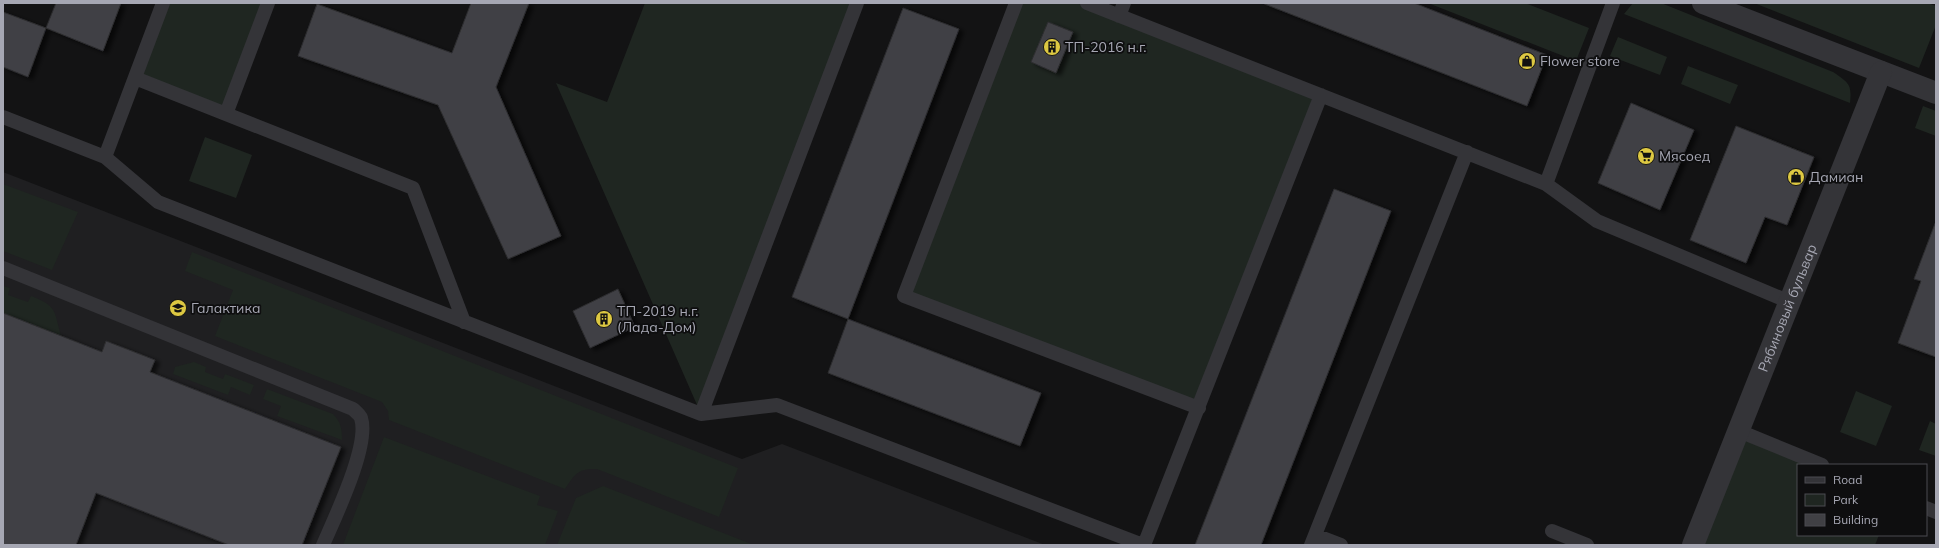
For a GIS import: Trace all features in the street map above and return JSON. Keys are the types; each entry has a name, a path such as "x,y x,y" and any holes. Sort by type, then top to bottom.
{"street":[{"path":"1703,3 1936,93"},
{"name":"Рябиновый бульвар","path":"1693,545 1881,72"}],"lane":[{"path":"105,157 164,3"},
{"path":"226,114 268,3"},
{"path":"701,414 857,3"},
{"path":"1016,3 904,296 1199,408"},
{"path":"1088,3 1546,184 1597,221 1790,302"},
{"path":"1119,16 1124,3"},
{"path":"1546,184 1613,3"},
{"path":"135,78 414,188 464,322"},
{"path":"3,117 105,157 158,202 701,414 777,405 1144,545 1321,95"},
{"path":"1341,545 1313,540 1467,152"},
{"path":"3,268 353,409 361,417 363,432 360,451 323,545"},
{"path":"1739,430 1820,464"},
{"path":"1552,531 1587,545"}],"shaded area":[{"name":"Галактика","path":"3,172 742,459 782,444 1045,545 3,545"}],"green space":[{"path":"163,3 268,3 226,114 135,78"},
{"path":"645,3 857,3 701,414 556,83 607,102"},
{"path":"1019,3 1077,3 1317,96 1197,406 906,293"},
{"path":"1428,3 1525,3 1589,28 1576,61"},
{"path":"1633,3 1661,3 1833,72 1848,84 1850,88 1850,103 1624,14"},
{"path":"1754,3 1927,3 1936,6 1936,25 1919,68"},
{"path":"1618,37 1667,57 1660,75 1610,56"},
{"path":"1688,66 1738,85 1730,104 1681,84"},
{"path":"1923,106 1936,111 1936,136 1915,128"},
{"path":"205,137 252,155 236,198 189,181"},
{"path":"3,184 78,212 52,270 3,251"},
{"path":"192,252 738,468 719,517 597,469 581,471 572,479 565,489 389,420 388,411 382,402 215,336 233,290 185,271"},
{"path":"3,286 10,288 8,295 28,302 31,296 50,306 55,315 61,336 3,315"},
{"path":"194,362 206,367 205,372 223,379 225,374 254,385 250,395 231,387 228,395 173,374 175,367"},
{"path":"267,389 333,414 338,420 342,432 342,440 277,416 281,406 263,399"},
{"path":"1856,391 1892,406 1876,446 1840,432"},
{"path":"1930,421 1936,424 1936,456 1919,450"},
{"path":"1739,431 1820,464 1797,464 1797,536 1879,536 1875,545 1693,545"},
{"path":"384,437 540,496 537,505 558,511 545,545 343,545"},
{"path":"603,486 754,545 557,545 576,498"}],"building":[{"path":"56,3 121,3 103,51 46,28"},
{"path":"471,3 529,3 496,87 561,236 508,259 438,105 298,56 317,4 452,53"},
{"path":"1262,3 1414,3 1547,55 1527,106"},
{"path":"903,8 959,29 848,319 792,297"},
{"path":"3,12 46,28 28,77 3,67"},
{"name":"ТП-2016 н.г.","path":"1048,22 1073,32 1056,73 1031,62"},
{"name":"Мясоед","path":"1631,103 1694,130 1660,210 1598,183"},
{"path":"1736,126 1814,157 1787,225 1765,217 1746,263 1690,240"},
{"path":"1334,189 1391,211 1261,545 1195,545"},
{"path":"1936,221 1936,357 1898,343 1921,281 1914,279"},
{"name":"ТП-2019 н.г. (Лада-Дом)","path":"618,289 635,327 590,348 573,311"},
{"path":"3,313 102,352 106,341 155,360 150,372 341,447 302,545 229,545 96,493 76,545 3,545"},
{"path":"848,319 1041,393 1020,446 828,373"}],"place":[{"name":"ТП-2016 н.г.","path":"1052,47"},
{"name":"Flower store","path":"1527,61"},
{"name":"Мясоед","path":"1646,156"},
{"name":"Дамиан","path":"1796,177"},
{"name":"Галактика","path":"178,308"},
{"name":"ТП-2019 н.г. (Лада-Дом)","path":"604,319"}]}
